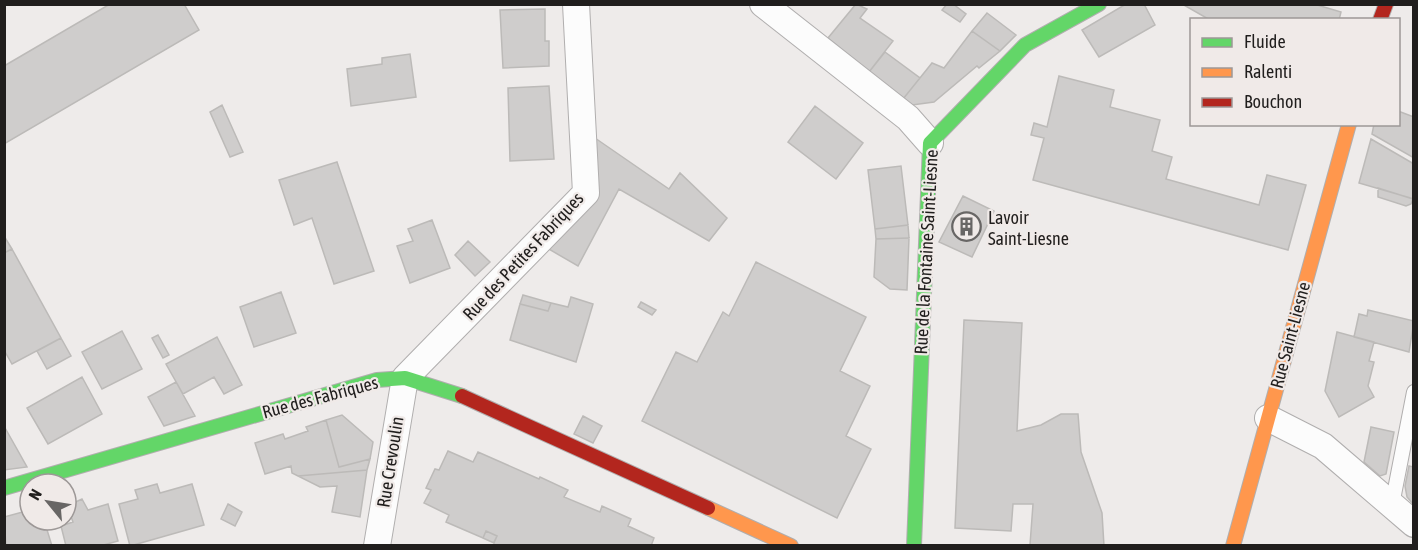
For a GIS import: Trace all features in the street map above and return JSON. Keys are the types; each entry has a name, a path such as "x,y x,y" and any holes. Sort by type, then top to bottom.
{"street":[{"name":"Rue des Petites Fabriques","path":"405,378 586,194 576,4"},
{"path":"763,4 908,118 930,143"},
{"name":"Rue de la Fontaine Saint-Liesne","path":"914,546 930,143 1025,45 1099,4"},
{"path":"1379,18 1386,4"},
{"name":"Rue Saint-Liesne","path":"1233,546 1348,126"},
{"name":"Rue des Fabriques","path":"4,488 377,380 405,378 446,389 791,546"},
{"name":"Rue Crevoulin","path":"377,546 405,378"},
{"path":"1268,418 1323,446 1413,524"}],"lane":[{"path":"1392,505 1413,392"}],"building":[{"path":"110,4 184,4 199,30 4,144 4,66"},
{"path":"856,4 867,9 860,18 893,41 869,72 828,38"},
{"path":"947,4 953,4 966,14 960,22 942,10"},
{"path":"1126,4 1144,4 1155,25 1099,57 1082,30"},
{"path":"1182,4 1314,4 1341,12 1340,18 1206,18"},
{"path":"545,9 545,41 549,41 549,66 503,68 500,10"},
{"path":"987,13 1016,35 1000,51 972,31"},
{"path":"972,31 1000,51 979,68 977,66 934,102 912,105 903,99 932,63 944,68"},
{"path":"885,52 920,78 903,99 869,72"},
{"path":"410,54 416,97 351,106 347,69 382,64 382,58"},
{"path":"1059,76 1114,90 1110,107 1160,120 1152,151 1172,157 1166,179 1259,205 1267,175 1306,185 1288,250 1033,180 1044,138 1031,135 1034,123 1047,127"},
{"path":"549,86 554,159 510,161 508,88"},
{"path":"222,105 243,152 230,157 210,112"},
{"path":"815,106 863,143 836,179 788,142"},
{"path":"1400,112 1414,117 1414,158 1372,134 1374,126 1400,126"},
{"path":"595,138 669,189 680,173 727,218 709,241 619,189 578,266 547,248"},
{"path":"1371,139 1414,164 1414,199 1359,183"},
{"path":"337,162 374,271 334,284 312,218 294,225 279,180"},
{"path":"901,166 908,225 875,229 868,170"},
{"path":"1378,188 1413,199 1411,204 1406,206 1378,197"},
{"name":"Lavoir Saint-Liesne","path":"963,196 994,211 972,257 939,242"},
{"path":"432,220 450,268 410,283 397,246 413,241 408,229"},
{"path":"908,225 909,238 876,239 875,229"},
{"path":"4,236 12,249 4,253"},
{"path":"909,238 907,290 890,289 874,277 876,239"},
{"path":"468,241 490,262 475,276 455,255"},
{"path":"12,249 61,338 12,364 4,350 4,253"},
{"path":"756,262 866,317 840,371 870,386 846,436 871,449 837,518 642,421 676,352 697,362 723,312 729,316"},
{"path":"281,292 296,333 254,347 240,307"},
{"path":"523,295 551,303 548,311 520,304"},
{"path":"571,297 593,304 576,362 510,340 520,304 548,311 551,303 568,307"},
{"path":"641,302 656,310 652,315 638,307"},
{"path":"1368,310 1414,321 1409,352 1354,337 1359,314 1367,316"},
{"path":"964,320 1022,323 1017,431 1041,425 1061,414 1078,414 1081,452 1102,513 1104,546 1030,545 1033,504 1013,504 1011,531 955,528"},
{"path":"122,331 142,369 102,389 82,352"},
{"path":"1337,332 1374,342 1369,361 1374,362 1368,386 1374,397 1339,417 1325,391"},
{"path":"158,335 169,355 163,358 152,338"},
{"path":"217,337 242,385 224,394 214,377 183,394 166,364"},
{"path":"61,338 71,356 47,369 37,351"},
{"path":"82,377 102,414 48,444 27,408"},
{"path":"176,382 195,416 164,426 148,397"},
{"path":"342,415 373,442 370,459 339,467 326,420"},
{"path":"583,416 602,426 593,443 574,434"},
{"path":"326,420 339,467 370,459 367,470 298,476 292,473 291,466 265,474 255,443 283,434 285,439 308,431 306,427"},
{"path":"4,426 27,467 4,470"},
{"path":"1371,427 1394,432 1386,474 1380,476 1364,462"},
{"path":"448,451 473,462 478,452 568,490 564,497 600,512 602,506 631,519 628,526 654,538 651,546 492,546 497,536 486,531 483,538 446,522 449,515 424,503 431,490 426,488 435,469 439,470"},
{"path":"1409,466 1414,467 1414,505 1407,497 1405,486"},
{"path":"367,470 360,517 332,512 337,486 320,487 298,476"},
{"path":"157,484 160,493 192,484 204,525 130,546 119,504 138,499 135,490"},
{"path":"82,499 88,510 108,504 118,541 100,546 66,546 62,532 78,532 78,501"},
{"path":"228,504 242,512 235,526 221,519"},
{"path":"18,513 18,532 48,532 52,546 6,546 4,517"},
{"path":"486,531 497,536 494,543 483,538"}],"traffic: fast":[{"path":"914,546 930,143 1025,45 1099,4"},
{"path":"4,488 377,380 405,378 462,396"}],"traffic: slow":[{"path":"1233,546 1348,126"},
{"path":"708,508 791,546"}],"traffic: jam":[{"path":"1381,18 1386,4"},
{"path":"462,396 708,508"}],"place":[{"name":"Lavoir Saint-Liesne","path":"967,227"}]}
